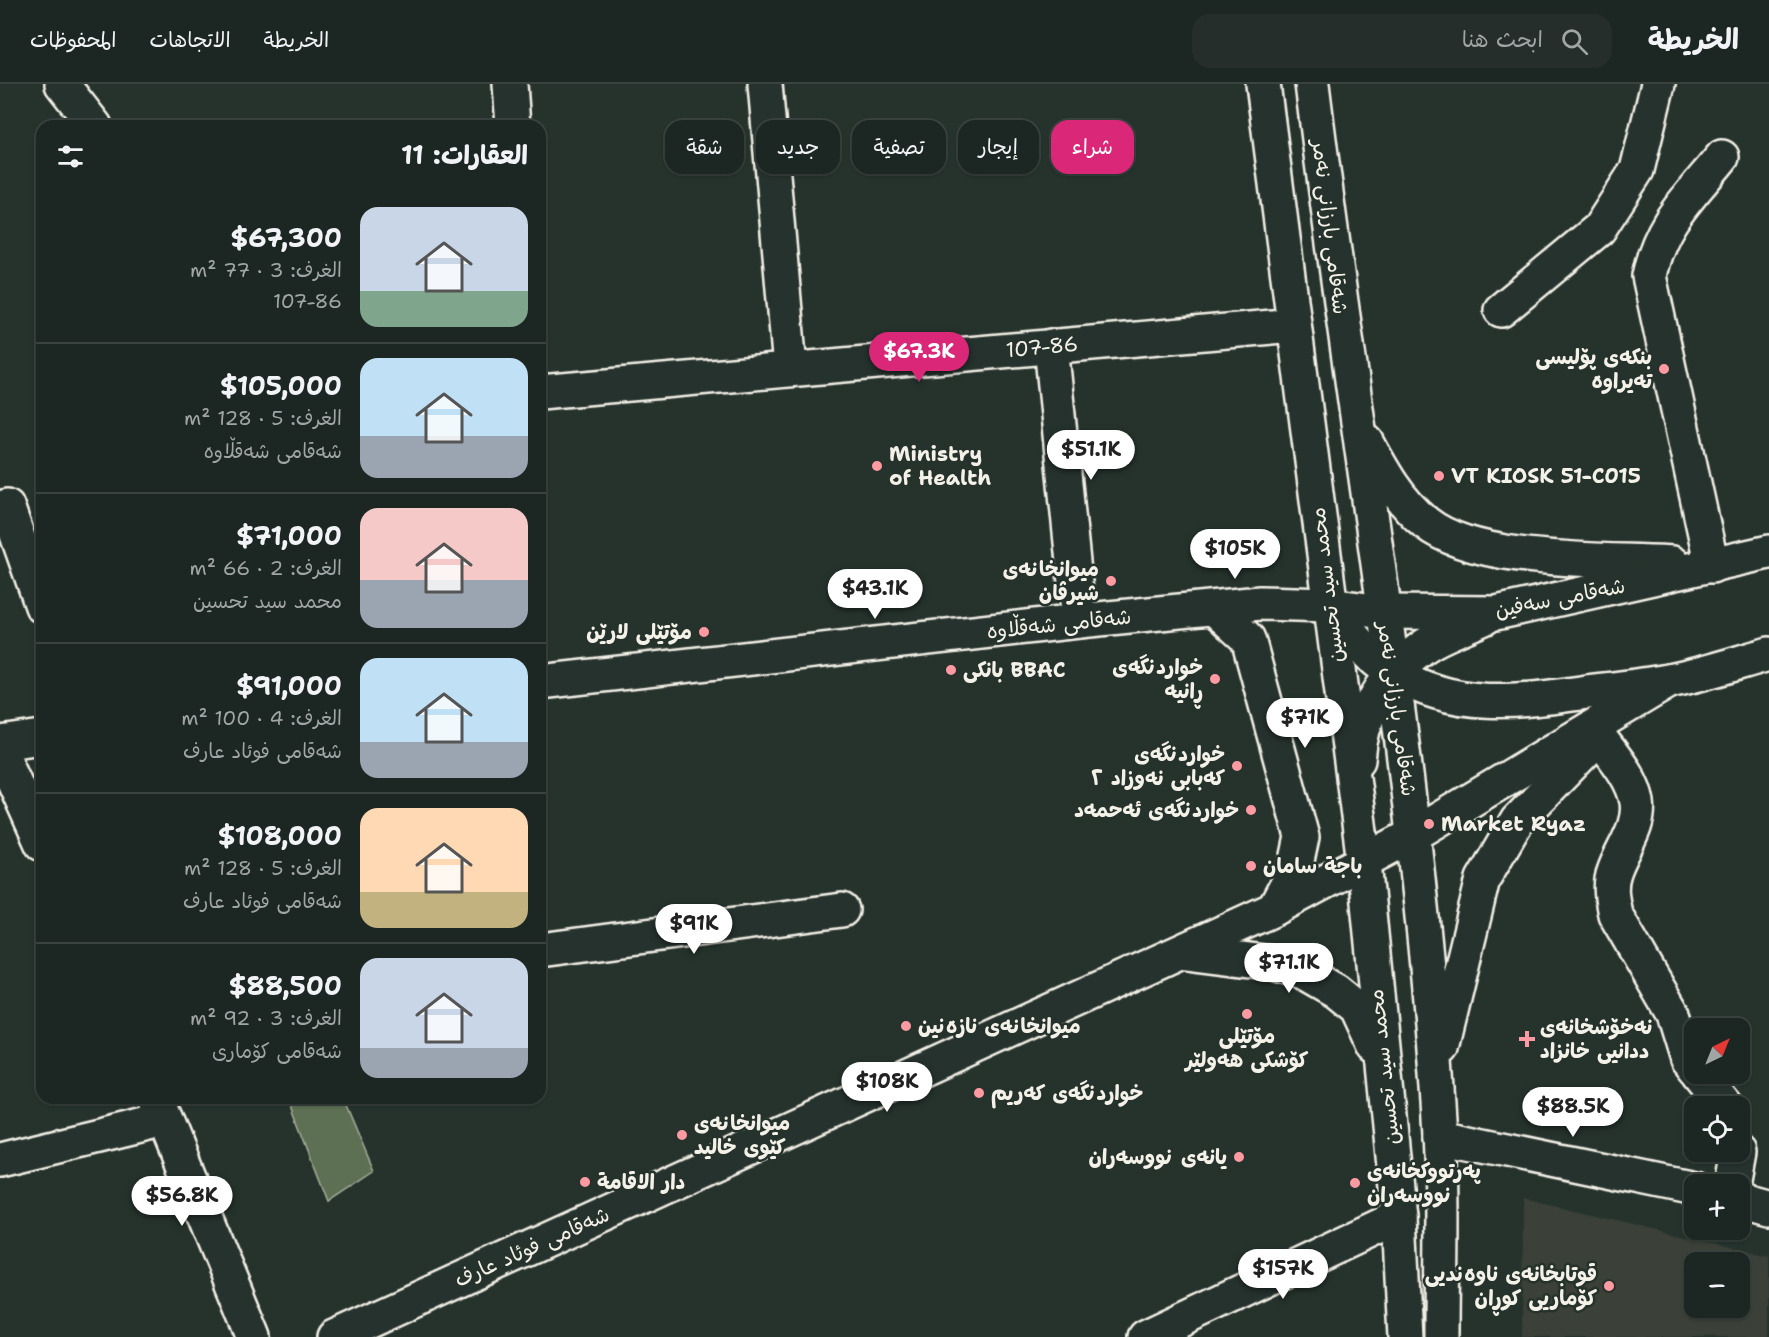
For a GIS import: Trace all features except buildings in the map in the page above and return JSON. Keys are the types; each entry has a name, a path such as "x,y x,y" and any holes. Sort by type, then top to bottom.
{"main road":[{"path":"510,84 513,120"},
{"path":"765,84 790,368"},
{"name":"محمد سید تحسین","path":"1263,84 1314,468 1328,605 1364,862 1399,1216 1406,1337"},
{"name":"شەقامی بارزانی نەمر","path":"1312,84 1413,835 1440,1136 1442,1337"},
{"path":"1501,310 1599,229 1637,170 1658,84"},
{"path":"73,88 92,120"},
{"path":"1356,424 1390,484 1407,505 1427,524 1448,537 1508,554 1712,566 1649,276 1654,251 1665,228 1722,157"},
{"name":"107-86","path":"546,391 1294,325"},
{"path":"1051,346 1079,621"},
{"path":"7,506 36,589"},
{"name":"شەقامی سەفین","path":"1328,605 1383,612 1496,613 1769,552"},
{"name":"شەقامی شەقڵاوە","path":"546,681 1079,621 1260,603 1328,605"},
{"path":"1328,605 1366,651 1392,673 1426,688 1460,698 1494,702 1527,700 1669,681 1769,654"},
{"path":"1214,608 1248,639 1302,837 1295,870 1274,909"},
{"path":"1356,805 1359,743 1370,704 1392,673 1424,646 1496,613"},
{"path":"1435,1078 1483,879 1516,821 1578,756 1669,681"},
{"path":"1413,835 1669,681"},
{"path":"0,743 36,738"},
{"path":"1600,738 1624,770 1637,803 1633,830 1613,874 1611,895 1615,914 1673,1014 1684,1049"},
{"path":"0,750 36,831"},
{"name":"شەقامی فوئاد عارف","path":"334,1337 1274,909 1413,835"},
{"path":"546,949 842,910"},
{"path":"1181,952 1227,955 1274,963 1303,972 1336,991 1357,1008 1383,1064"},
{"path":"1707,1084 1717,1096"},
{"path":"0,1160 160,1109 254,1337"},
{"path":"1440,1136 1684,1187"},
{"path":"1750,1202 1769,1207"},
{"path":"1145,1337 1399,1216"}],"shaded area":[{"name":"قوتابخانەی ناوەندیی کۆماریی کوڕان","path":"1523,1198 1684,1236 1684,1240 1701,1240 1769,1256 1769,1337 1522,1337"}],"green space":[{"path":"291,1104 346,1104 374,1171 329,1201"}],"place":[{"name":"بنکەی پۆلیسی تەیراوە","path":"1664,369"},
{"name":"Ministry of Health","path":"877,466"},
{"name":"VT KIOSK 51-C015","path":"1439,476"},
{"name":"میوانخانەی شیرڤان","path":"1111,581"},
{"name":"مۆتێلی لارێن","path":"704,632"},
{"name":"بانکی BBAC","path":"951,670"},
{"name":"خواردنگەی ڕانیە","path":"1215,679"},
{"name":"خواردنگەی کەبابی نەوزاد ٢","path":"1237,766"},
{"name":"خواردنگەی ئەحمەد","path":"1251,810"},
{"name":"Market Ryaz","path":"1429,824"},
{"name":"باجة سامان","path":"1251,866"},
{"name":"مۆتێلی کۆشکی ھەولێر","path":"1247,1014"},
{"name":"میوانخانەی نازەنین","path":"906,1026"},
{"name":"نەخۆشخانەی ددانیی خانزاد","path":"1527,1039"},
{"name":"خواردنگەی کەریم","path":"979,1093"},
{"name":"میوانخانەی کێوی خالید","path":"682,1135"},
{"name":"یانەی نووسەران","path":"1239,1157"},
{"name":"دار الاقامة","path":"585,1182"},
{"name":"پەرتووکخانەی نووسەران","path":"1355,1183"},
{"name":"قوتابخانەی ناوەندیی کۆماریی کوڕان","path":"1609,1286"}]}
